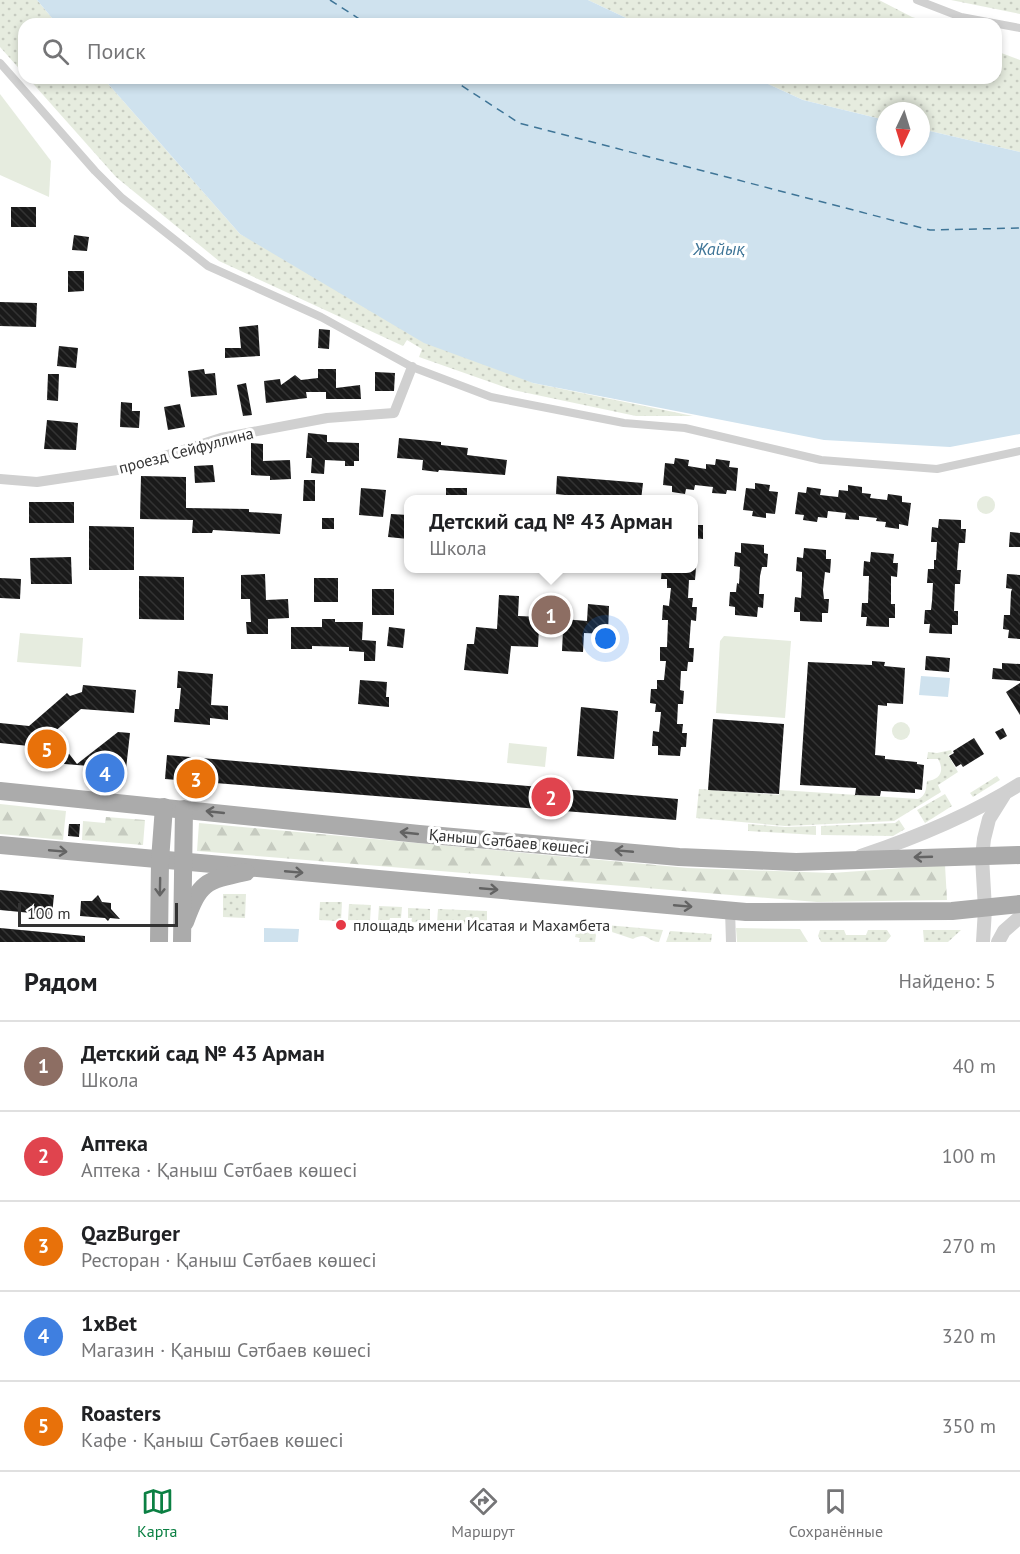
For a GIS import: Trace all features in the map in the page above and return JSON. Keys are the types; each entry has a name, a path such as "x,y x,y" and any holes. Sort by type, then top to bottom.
{"main road":[{"name":"Қаныш Сәтбаев көшесі","path":"0,791 419,834 679,857 796,862 1020,855"},
{"path":"159,942 160,860 164,807"},
{"path":"182,937 184,809"},
{"path":"0,845 730,910 924,911 985,909 1020,904"},
{"path":"182,937 197,893 202,886 217,879 261,869"}],"street":[{"path":"917,0 966,18"},
{"path":"1002,25 1020,28"},
{"path":"0,63 18,83"},
{"path":"18,84 95,171 122,198 208,266 321,317 412,367 491,397 624,423 686,428 821,460 937,469 1020,451"},
{"name":"проезд Сейфуллина","path":"0,478 37,482 124,469 221,438 327,418 394,413 412,367"},
{"path":"847,860 892,846 940,825 1020,784"},
{"path":"983,942 985,909 982,857 984,839 989,819 1005,793"},
{"path":"730,910 731,942"},
{"path":"998,942 1004,931 1020,917"}],"green space":[{"path":"0,0 37,0 52,18 18,18 18,67 0,47"},
{"path":"588,0 879,0 915,18 626,18"},
{"path":"951,0 1020,0 1020,14"},
{"path":"1002,53 1020,60 1020,152 930,131 930,102 876,102 876,118 803,100 768,84 1002,84"},
{"path":"33,84 108,84 240,234 533,383 693,416 636,416 513,390 419,357 422,349 407,340 403,346 219,261 116,177"},
{"path":"0,94 51,161 49,197 0,175"},
{"path":"986,496 992,499 995,505 992,511 986,514 980,511 977,505 980,499"},
{"path":"20,633 83,638 81,667 17,662"},
{"path":"724,636 791,641 785,718 716,713 720,641"},
{"path":"901,722 907,725 910,731 907,737 901,740 895,737 892,731 895,725"},
{"path":"509,743 547,747 545,767 507,763"},
{"path":"951,750 952,753 948,755 958,772 938,785 941,792 894,821 785,826 696,818 699,789 779,795 780,790 918,799 924,794 927,781 938,777 941,771 938,759 927,759 928,752"},
{"path":"997,776 1000,780 973,797 970,793"},
{"path":"945,794 952,806 925,823 917,810"},
{"path":"0,804 66,811 63,840 0,834"},
{"path":"106,817 145,820 143,845 82,840 83,821 105,823"},
{"path":"899,820 905,829 893,836 821,835 821,826 895,823"},
{"path":"199,823 688,868 832,873 945,865 947,900 817,902 197,851"},
{"path":"748,824 785,827 816,826 816,835 748,831"},
{"path":"223,894 246,894 245,918 223,917"},
{"path":"320,902 342,902 341,921 319,920"},
{"path":"349,904 371,905 370,921 348,920"},
{"path":"379,906 402,907 401,918 390,918 389,922 378,921"},
{"path":"408,908 430,909 430,923 411,922 412,918 408,918"},
{"path":"438,909 487,911 487,925 437,923"},
{"path":"606,925 663,930 659,942 645,936 633,939 606,930"},
{"path":"573,926 594,931 595,942 579,942 580,938 575,937 576,933 572,932"},
{"path":"736,928 800,929 808,942 737,942"},
{"path":"820,930 844,930 846,935 866,935 868,930 887,930 891,936 886,942 821,942 818,936"},
{"path":"923,930 961,930 948,942 924,942"},
{"path":"670,931 712,934 711,942 666,942"}],"water":[{"path":"37,0 588,0 626,18 52,18"},
{"name":"Жайық","path":"108,84 768,84 803,100 876,118 876,156 930,156 930,131 1020,152 1020,434 950,447 824,440 533,383 424,343 240,234"},
{"path":"921,676 950,678 948,697 919,695"},
{"path":"264,928 299,929 298,942 264,942"}],"building":[{"path":"11,207 36,207 36,227 11,227"},
{"path":"74,235 89,237 87,251 72,250"},
{"path":"68,271 84,271 84,291 68,292"},
{"path":"0,302 37,303 36,327 0,326"},
{"path":"258,325 260,356 225,358 225,348 241,348 239,327"},
{"path":"319,329 330,330 329,349 318,348"},
{"path":"59,346 78,348 76,368 57,366"},
{"path":"204,369 205,374 215,373 217,395 191,397 188,371"},
{"path":"318,369 336,369 336,388 360,385 361,399 326,399 326,392 306,392 307,398 266,403 264,381 280,379 281,385 295,375 301,380 318,378"},
{"path":"375,372 395,373 394,391 375,391"},
{"path":"48,374 59,374 58,401 47,400"},
{"path":"246,383 252,415 243,416 237,385"},
{"path":"121,402 132,403 132,411 140,411 139,428 120,427"},
{"path":"180,404 185,427 168,430 164,407"},
{"path":"47,420 78,423 76,450 44,449"},
{"path":"308,433 327,435 327,442 359,443 359,461 354,461 354,466 345,466 345,461 325,460 324,474 311,473 312,458 306,458"},
{"path":"399,438 441,442 441,445 468,448 467,455 507,460 505,475 422,470 423,460 397,458"},
{"path":"251,443 263,444 263,461 290,460 291,479 270,480 270,476 251,475"},
{"path":"675,458 689,460 688,466 706,469 706,464 715,465 716,459 730,461 729,467 738,468 736,491 727,490 726,494 712,493 713,487 695,485 694,490 686,489 685,494 672,492 672,486 663,485 665,463 674,464"},
{"path":"213,465 215,482 195,483 194,466"},
{"path":"141,476 186,477 186,508 249,509 249,512 282,514 280,534 213,530 212,533 192,533 193,520 140,519"},
{"path":"557,476 643,483 642,495 556,494"},
{"path":"304,480 315,480 315,501 303,501"},
{"path":"755,483 770,485 769,491 778,492 775,514 766,513 766,518 752,516 753,511 743,510 746,488 755,489"},
{"path":"848,485 862,487 862,493 871,494 870,498 887,500 888,494 902,496 902,502 911,503 908,526 899,524 899,529 885,527 886,522 876,521 877,518 859,516 859,520 845,519 846,513 828,511 827,518 818,517 817,522 803,520 804,515 795,514 798,492 806,493 807,487 821,489 820,495 838,497 839,490 848,491"},
{"path":"361,488 386,490 383,517 359,515"},
{"path":"446,488 467,488 467,495 446,495"},
{"path":"29,502 74,502 74,523 29,523"},
{"path":"391,514 404,515 404,539 388,537"},
{"path":"322,518 334,518 334,529 322,529"},
{"path":"939,519 961,520 961,529 966,529 965,543 959,543 957,570 961,570 960,584 955,584 954,611 958,611 958,625 952,625 952,634 929,633 930,624 924,624 925,610 931,610 932,601 933,583 927,583 928,569 934,569 934,560 936,560 937,542 931,542 932,527 938,528"},
{"path":"698,525 703,525 703,539 698,538"},
{"path":"89,526 134,527 134,570 89,570"},
{"path":"1010,532 1020,533 1020,547 1009,547"},
{"path":"741,543 764,545 764,553 768,554 767,567 762,567 760,576 759,594 764,594 763,608 758,607 757,617 735,615 735,607 729,606 730,592 736,592 737,583 739,584 740,567 734,566 735,552 741,553"},
{"path":"804,548 826,550 826,559 831,559 830,573 825,572 823,590 824,599 829,599 828,613 822,613 822,622 800,621 800,612 794,612 795,597 801,598 802,580 802,572 796,571 797,557 803,558"},
{"path":"871,552 894,554 893,563 898,563 897,577 891,576 891,604 895,604 895,618 889,618 889,627 866,626 867,617 861,617 862,603 868,603 869,576 863,576 864,561 870,562"},
{"path":"71,557 72,584 31,584 30,558"},
{"path":"662,573 696,573 695,580 689,580 688,598 693,598 692,607 697,607 696,621 691,620 689,648 694,648 693,662 688,662 687,671 681,671 680,690 684,691 683,704 678,704 677,724 683,724 682,733 687,733 686,747 681,747 680,756 658,755 658,746 652,746 653,731 659,732 661,712 655,712 656,704 650,703 651,689 657,689 657,680 664,680 666,661 660,661 660,647 667,647 668,620 662,620 663,605 669,606 671,588 667,588 667,579 661,579"},
{"path":"265,574 266,600 288,599 289,618 268,619 268,634 247,634 246,622 251,622 250,599 241,599 241,575"},
{"path":"1007,574 1020,575 1020,639 1008,638 1009,630 1003,629 1004,615 1010,615 1012,589 1006,588"},
{"path":"139,576 184,577 184,620 139,619"},
{"path":"0,578 21,579 20,599 0,598"},
{"path":"314,578 338,578 338,602 314,602"},
{"path":"372,589 394,589 394,615 372,615"},
{"path":"499,595 519,596 518,616 542,617 544,597 565,599 563,619 587,621 588,604 609,606 608,634 584,633 583,652 562,651 563,630 539,628 538,647 511,646 508,674 464,670 467,644 474,644 476,627 497,629"},
{"path":"322,619 335,619 335,622 363,622 362,640 376,641 375,661 364,661 364,652 349,651 349,647 312,646 312,649 291,649 291,627 322,627"},
{"path":"389,627 405,629 403,648 387,646"},
{"path":"926,656 950,658 949,672 925,670"},
{"path":"872,661 885,662 884,666 905,668 903,704 878,705 875,755 885,756 885,759 917,762 917,764 924,765 922,790 915,789 915,793 881,791 880,796 855,795 856,788 800,785 808,662 872,665"},
{"path":"1002,663 1020,664 1020,681 992,679 993,668 1002,669"},
{"path":"178,671 213,674 211,705 228,706 228,720 210,718 210,725 174,722 175,709 179,709 181,688 177,688"},
{"path":"360,680 387,682 386,697 389,697 389,707 358,704"},
{"path":"1020,683 1020,715 1006,692"},
{"path":"83,685 136,690 134,713 81,709 53,733 77,764 118,732 130,733 126,769 40,762 40,757 29,756 29,746 0,743 0,723 29,726 67,693 70,696 82,692"},
{"path":"581,707 618,711 614,759 577,756"},
{"path":"713,719 784,724 779,794 708,790"},
{"path":"1003,728 1007,736 1000,740 995,732"},
{"path":"974,738 984,754 963,767 961,764 956,767 949,756"},
{"path":"167,755 678,799 676,820 165,779"},
{"path":"69,824 80,824 79,837 68,836"},
{"path":"0,890 54,895 52,915 0,910"},
{"path":"98,895 102,902 111,903 111,909 120,919 110,918 108,921 105,918 80,916 81,901 92,901"},
{"path":"0,928 85,936 85,942 0,942"}],"ferry route":[{"path":"330,0 358,18"},
{"path":"459,84 519,123 930,230 1020,228"}],"place":[{"name":"Детский сад № 43 Арман","path":"551,615"},
{"name":"Roasters","path":"47,749"},
{"name":"1xBet","path":"105,773"},
{"name":"QazBurger","path":"196,779"},
{"name":"Аптека","path":"551,797"},
{"name":"площадь имени Исатая и Махамбета","path":"341,925"}]}
